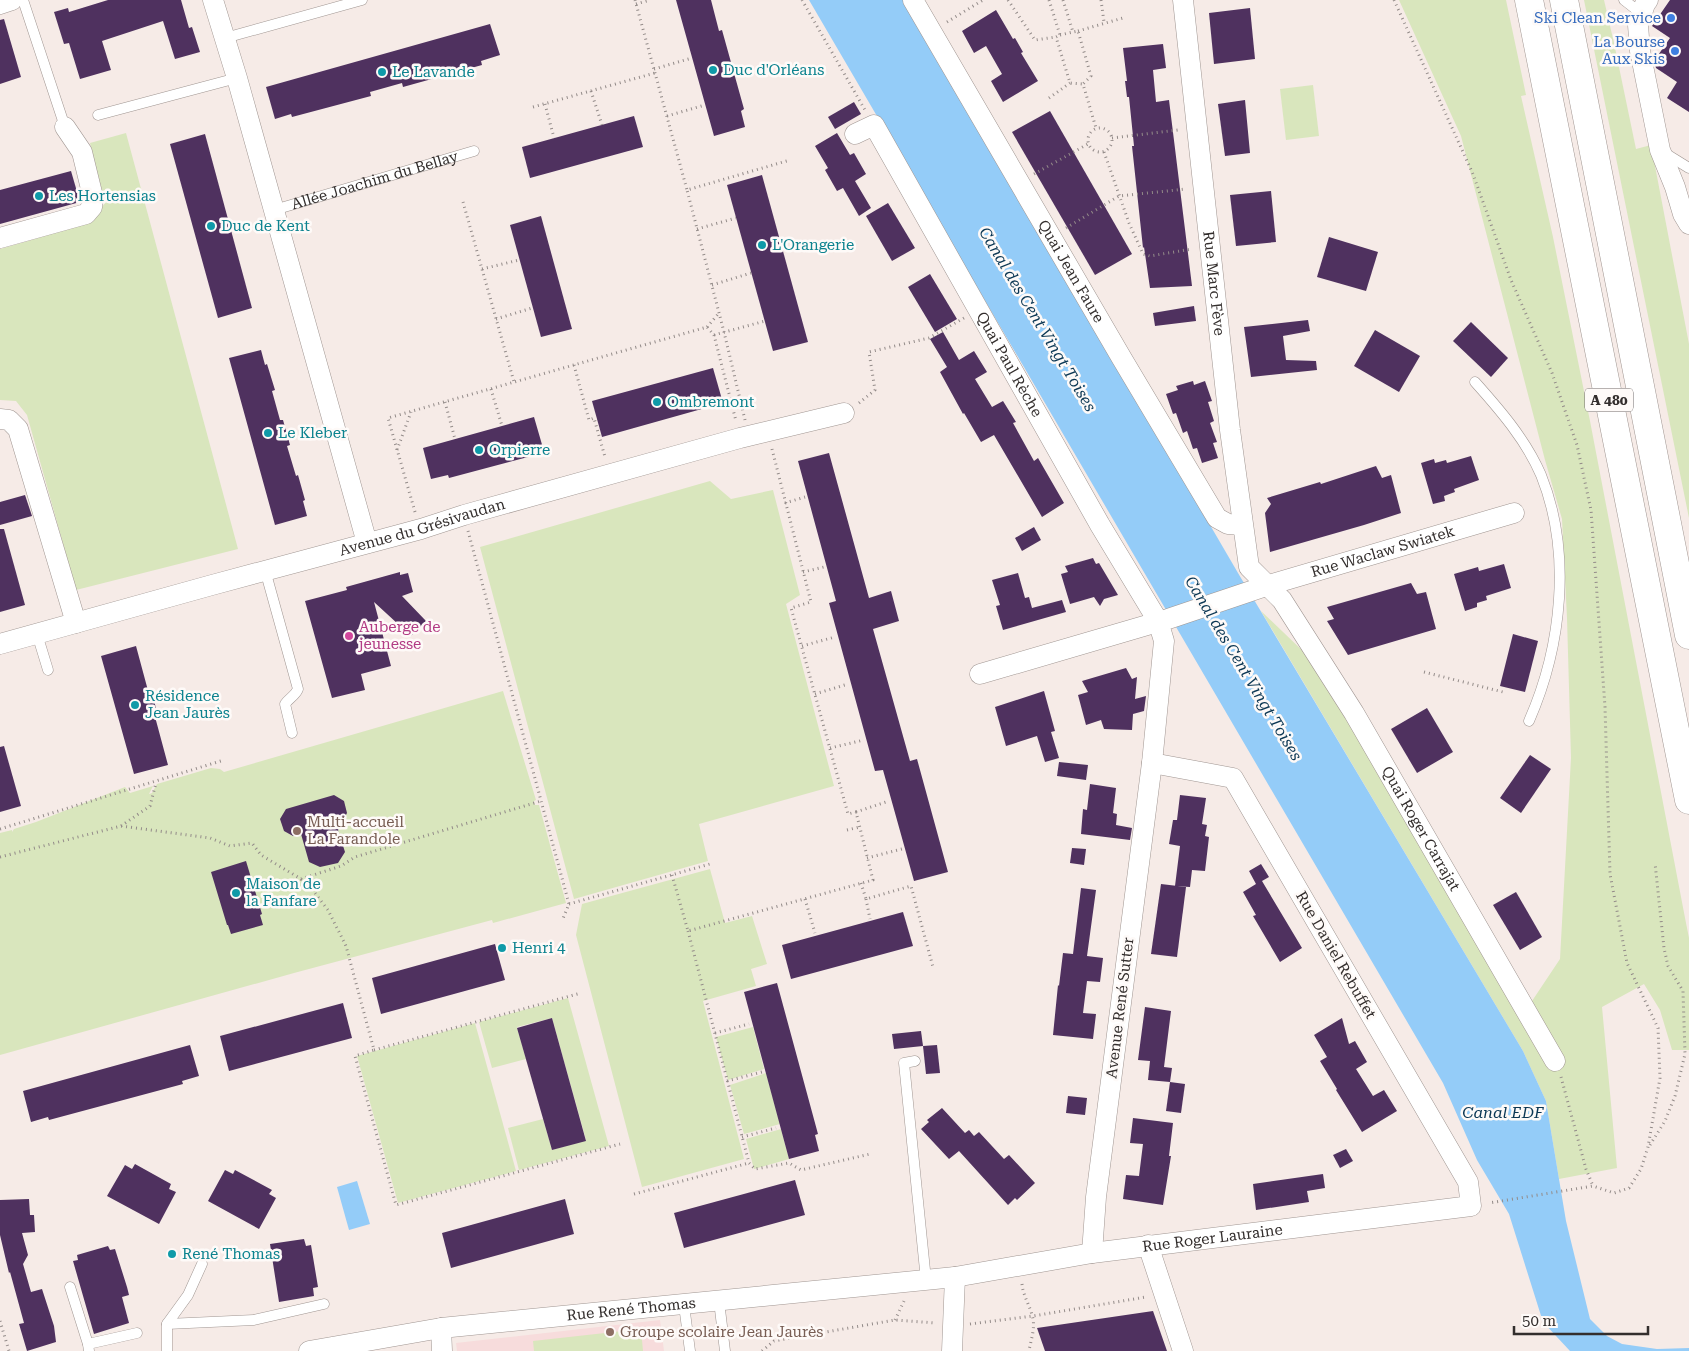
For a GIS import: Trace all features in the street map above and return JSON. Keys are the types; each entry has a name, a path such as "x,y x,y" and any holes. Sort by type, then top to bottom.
{"highway":[{"name":"A 480","path":"1529,0 1689,800"},
{"name":"A 480","path":"1564,0 1688,624"}],"street":[{"path":"0,4 12,0"},
{"name":"Allée Joachim du Bellay","path":"214,0 367,543"},
{"name":"Quai Jean Faure","path":"913,0 1216,518 1228,524 1242,525"},
{"name":"Rue Marc Fève","path":"1183,0 1230,430 1249,567"},
{"path":"1645,7 1638,25 1640,51 1660,150 1675,187 1683,214 1689,224"},
{"path":"856,134 874,125"},
{"name":"Quai Paul Rèche","path":"874,125 1100,524 1163,620 1164,641 1152,763"},
{"path":"0,238 86,214 92,207 93,197 82,152 65,127"},
{"name":"Avenue du Grésivaudan","path":"0,644 265,570 421,529 464,514 744,437 844,413"},
{"path":"0,419 9,420 18,429 76,623"},
{"name":"Rue Waclaw Swiatek","path":"980,674 1514,513"},
{"name":"Quai Roger Carrajat","path":"1249,567 1261,588 1282,600 1354,713 1555,1061"},
{"name":"Rue Daniel Rebuffet","path":"1152,763 1233,778 1480,1204"},
{"name":"Avenue René Sutter","path":"1092,1252 1096,1197 1152,763"},
{"name":"Rue Roger Lauraine","path":"955,1277 1092,1252 1480,1204"},
{"path":"1148,1245 1184,1351"},
{"path":"952,1351 955,1277"},
{"name":"Rue René Thomas","path":"309,1351 441,1328 955,1277"},
{"path":"441,1328 442,1351"}],"lane":[{"path":"23,0 65,127"},
{"path":"223,32 362,0"},
{"path":"1624,0 1645,7"},
{"path":"98,115 237,78"},
{"path":"1660,150 1689,168"},
{"name":"Allée Joachim du Bellay","path":"274,210 474,151"},
{"path":"1475,382 1496,405 1534,461 1551,503 1557,537 1559,590 1556,633 1548,670 1529,721"},
{"path":"265,570 298,689 295,695 285,704 292,732"},
{"path":"37,634 48,670"},
{"path":"915,1061 904,1063 926,1280"},
{"path":"167,1351 167,1324 188,1295 202,1264"},
{"path":"70,1287 88,1347 137,1333"},
{"path":"719,1301 725,1351"},
{"path":"167,1324 254,1320 324,1304"},
{"path":"684,1305 690,1351"}],"path":[{"path":"650,0 636,2 724,332 744,437"},
{"path":"802,0 874,125"},
{"path":"931,32 983,0"},
{"path":"1008,0 1035,40 1058,36 1123,18"},
{"path":"1048,0 1070,83"},
{"path":"1063,0 1073,32"},
{"path":"1101,0 1104,22"},
{"path":"1049,98 1070,83 1083,84 1091,76 1078,31"},
{"path":"654,69 692,58"},
{"path":"533,107 655,74"},
{"path":"1083,84 1096,128"},
{"path":"591,91 602,125"},
{"path":"545,104 554,138"},
{"path":"666,116 705,105"},
{"path":"1112,138 1197,127"},
{"path":"1096,128 1108,130 1112,138 1110,148 1104,152 1093,150 1088,144 1090,133 1096,128"},
{"path":"1020,182 1088,144"},
{"path":"1104,152 1119,196 1143,254 1150,256 1209,245"},
{"path":"687,190 790,160"},
{"path":"1052,237 1119,196 1204,187"},
{"path":"463,202 514,382"},
{"path":"697,229 736,218"},
{"path":"482,269 519,260"},
{"path":"712,285 751,273"},
{"path":"496,319 532,308"},
{"path":"844,413 875,390 869,352 929,338 978,309"},
{"path":"421,529 388,418 707,327 719,313"},
{"path":"714,335 765,321"},
{"path":"707,327 714,335 744,437"},
{"path":"574,365 589,420 594,418 610,474"},
{"path":"491,389 502,426"},
{"path":"445,402 455,439"},
{"path":"397,450 404,427 412,411"},
{"path":"768,431 811,602 791,608 848,814 889,802"},
{"path":"785,503 805,498"},
{"path":"464,514 569,904 562,921"},
{"path":"803,572 824,567"},
{"path":"802,646 835,637"},
{"path":"1424,672 1503,692"},
{"path":"815,694 848,684"},
{"path":"830,748 864,740"},
{"path":"0,829 224,760"},
{"path":"0,857 121,826 150,806 156,782"},
{"path":"301,879 341,866 354,857 541,801"},
{"path":"688,931 873,880 856,812"},
{"path":"121,826 210,838 230,846 252,843 261,855 301,879 328,910 346,946 374,1050"},
{"path":"847,830 860,827"},
{"path":"867,858 902,849"},
{"path":"569,904 710,864"},
{"path":"1648,1147 1665,1121 1676,1096 1685,1054 1683,991 1668,966 1664,948 1655,864"},
{"path":"672,875 749,1163 755,1169 789,1163 801,1170 870,1154"},
{"path":"861,883 870,919"},
{"path":"866,898 911,886 933,966"},
{"path":"805,899 815,933"},
{"path":"581,993 355,1056 396,1205 620,1144"},
{"path":"715,1033 749,1024"},
{"path":"1480,1204 1593,1186 1586,1169 1555,1061"},
{"path":"727,1081 762,1072"},
{"path":"742,1137 776,1128"},
{"path":"634,1194 749,1163"},
{"path":"1020,1266 1022,1291 1033,1316 1034,1328 1029,1351"},
{"path":"0,1321 10,1351"}],"shaded area":[{"name":"Groupe scolaire Jean Jaurès","path":"660,1320 664,1351 457,1351 456,1343"}],"green space":[{"path":"1399,0 1506,0 1526,95 1521,96 1553,237 1590,421 1689,938 1689,1050 1672,1050 1660,1010 1644,984 1602,1007 1617,1168 1559,1179 1546,1101 1523,1051 1261,611 1307,655 1526,1010 1560,959 1571,758 1562,519 1461,136"},
{"path":"1584,0 1604,0 1636,149 1651,145 1689,344 1689,518"},
{"path":"1313,85 1319,136 1286,140 1280,89"},
{"path":"126,133 238,549 76,590 27,415 16,401 0,400 0,249 90,223 105,203 90,143"},
{"path":"710,481 731,499 773,490 800,595 786,604 834,786 699,824 708,861 574,899 480,547"},
{"path":"503,691 536,800 534,801 535,805 539,805 566,903 493,923 492,920 294,973 0,1055 0,833 12,830 12,832 14,829 125,787 130,793 153,786 149,794 152,793 157,784 211,768 220,769 224,772"},
{"path":"710,869 725,923 752,916 767,964 751,969 756,986 703,1001 744,1159 642,1187 576,935 582,904"},
{"path":"568,998 609,1146 519,1170 508,1128 543,1119 552,1150 586,1140 552,1018 517,1027 526,1059 492,1068 479,1022"},
{"path":"475,1023 516,1171 398,1203 357,1056"},
{"path":"753,1027 764,1069 728,1080 716,1037"},
{"path":"766,1073 780,1124 744,1134 730,1085"},
{"path":"781,1129 789,1159 754,1169 746,1139"},
{"path":"641,1329 643,1351 534,1351 533,1341"}],"water":[{"name":"Canal EDF","path":"809,0 904,0 1238,573 1523,1051 1546,1101 1566,1221 1590,1319 1607,1336 1622,1344 1657,1349 1689,1348 1689,1351 1570,1351 1543,1322 1509,1214 1477,1160 1443,1083"},
{"path":"357,1181 370,1224 349,1230 337,1187"}],"building":[{"path":"108,0 181,0 189,28 192,27 200,52 175,59 163,21 102,41 111,70 80,79 69,43 64,44 54,12 68,8 69,12"},
{"name":"Duc d'Orléans","path":"676,0 711,0 719,31 722,30 744,109 741,111 745,127 714,136"},
{"path":"1670,0 1689,0 1689,112 1667,98 1677,82 1656,68 1654,61 1670,38 1652,26"},
{"path":"1250,8 1255,59 1214,64 1209,13"},
{"path":"996,10 1013,39 1015,38 1023,52 1021,53 1038,81 1003,102 991,81 1002,74 986,46 974,53 962,31"},
{"path":"4,19 21,77 0,84 0,20"},
{"name":"Le Lavande","path":"490,24 500,55 481,61 482,65 403,87 402,83 370,92 371,96 292,117 291,114 275,119 266,87"},
{"path":"1163,44 1166,68 1153,70 1156,102 1169,100 1192,286 1150,288 1143,248 1123,48"},
{"path":"1245,100 1250,153 1225,156 1218,104"},
{"path":"854,102 861,114 835,129 828,117"},
{"path":"1050,111 1132,254 1095,275 1012,132"},
{"path":"634,116 643,147 530,178 522,147"},
{"path":"837,133 850,155 854,153 866,174 855,181 871,208 859,216 843,188 837,191 825,170 828,168 815,146"},
{"name":"Duc de Kent","path":"205,134 252,308 218,318 170,144"},
{"name":"Les Hortensias","path":"71,171 80,202 0,224 0,190"},
{"name":"L'Orangerie","path":"762,175 808,342 773,351 727,185"},
{"path":"1271,191 1276,242 1236,246 1230,195"},
{"path":"888,203 915,248 892,261 866,216"},
{"path":"541,216 572,329 541,337 510,225"},
{"path":"1329,237 1378,252 1366,291 1317,277"},
{"path":"930,274 957,319 935,332 908,287"},
{"path":"1194,306 1196,321 1155,326 1153,313"},
{"path":"1308,320 1310,331 1283,336 1286,360 1316,361 1317,370 1251,377 1244,327"},
{"path":"1471,322 1508,358 1491,377 1453,341"},
{"path":"1375,330 1420,356 1399,392 1354,366"},
{"path":"943,332 959,360 974,351 987,372 975,379 992,407 1003,401 1016,422 1013,423 1034,461 1038,458 1064,503 1042,517 994,435 981,442 940,372 947,367 930,339"},
{"name":"Le Kleber","path":"261,350 275,390 272,391 280,420 283,420 290,445 287,446 296,476 298,475 307,516 275,525 229,358"},
{"name":"Ombremont","path":"713,368 723,403 602,437 592,401"},
{"path":"1193,381 1194,385 1205,381 1212,401 1208,402 1214,421 1210,423 1217,442 1213,443 1218,458 1202,463 1197,448 1193,449 1187,431 1183,433 1176,413 1173,414 1166,394 1178,390 1176,386"},
{"name":"Orpierre","path":"534,417 543,448 527,453 528,457 449,478 448,475 431,479 423,448"},
{"path":"829,453 869,598 891,591 899,621 873,629 910,761 917,759 948,872 914,881 883,770 875,771 829,603 836,601 798,461"},
{"path":"1471,456 1479,480 1454,489 1455,492 1444,496 1445,501 1433,504 1421,463 1434,459 1435,463 1446,460 1447,463"},
{"path":"1376,466 1382,478 1391,475 1401,513 1270,552 1265,513 1271,504 1267,498 1320,482 1321,484"},
{"path":"25,495 32,516 0,525 0,502"},
{"path":"1034,527 1041,540 1022,551 1015,538"},
{"path":"0,529 4,529 25,605 0,612"},
{"path":"1093,558 1096,564 1099,563 1118,595 1104,599 1100,606 1094,597 1070,604 1061,574 1068,572 1065,566"},
{"path":"1504,564 1511,588 1486,596 1487,600 1477,603 1477,607 1465,611 1454,574 1478,567 1479,571"},
{"name":"Auberge de jeunesse","path":"400,572 400,575 408,573 413,592 402,596 426,621 411,636 374,602 391,666 361,674 365,690 332,698 305,601 347,590 346,587"},
{"path":"1018,573 1025,598 1029,597 1032,608 1062,600 1066,612 1003,630 996,606 1000,605 992,580"},
{"path":"1411,583 1417,594 1426,592 1436,629 1348,655 1327,621 1334,619 1327,607"},
{"path":"1513,634 1538,641 1525,692 1500,686"},
{"name":"Résidence Jean Jaurès","path":"136,646 150,698 153,697 157,712 154,713 168,765 134,774 101,656"},
{"path":"1126,668 1132,679 1137,677 1135,699 1146,696 1144,711 1133,714 1132,730 1104,729 1101,720 1086,725 1078,695 1088,692 1082,681"},
{"path":"1044,691 1055,731 1051,732 1059,758 1045,762 1037,736 1006,746 995,707"},
{"path":"1427,708 1453,752 1417,773 1391,729"},
{"path":"4,746 21,806 0,812 0,747"},
{"path":"1530,755 1551,769 1521,813 1500,798"},
{"path":"1059,762 1088,765 1086,780 1057,776"},
{"path":"1090,784 1116,788 1113,813 1117,814 1116,825 1132,828 1130,840 1081,834 1083,809 1087,810"},
{"name":"Multi-accueil La Farandole","path":"334,795 344,801 347,813 338,830 345,852 338,863 320,867 309,862 301,834 293,836 284,831 280,819 286,809"},
{"path":"1180,795 1206,798 1202,824 1207,825 1205,836 1209,837 1205,871 1192,870 1190,887 1175,886 1180,846 1169,844 1173,820 1177,820"},
{"path":"1072,848 1086,849 1084,865 1070,863"},
{"name":"Maison de la Fanfare","path":"246,861 262,914 260,915 263,925 231,934 211,872"},
{"path":"1261,864 1269,877 1262,881 1302,948 1280,962 1253,916 1256,915 1243,892 1256,884 1249,871"},
{"path":"1161,884 1186,887 1177,957 1151,954"},
{"path":"1081,888 1096,890 1087,956 1103,958 1100,982 1087,981 1083,1013 1096,1014 1093,1039 1053,1035 1063,953 1073,954"},
{"path":"1516,892 1542,937 1520,950 1493,905"},
{"path":"903,912 913,946 791,979 782,945"},
{"path":"495,944 505,980 381,1014 372,978"},
{"path":"777,983 818,1134 815,1135 819,1151 789,1159 744,992"},
{"path":"343,1003 352,1038 229,1071 220,1036"},
{"path":"1145,1007 1171,1011 1164,1067 1172,1068 1170,1082 1148,1080 1150,1061 1138,1060"},
{"path":"552,1018 586,1141 552,1150 517,1028"},
{"path":"1342,1018 1349,1044 1355,1041 1367,1062 1356,1069 1373,1096 1384,1090 1397,1111 1362,1132 1320,1061 1327,1057 1314,1035"},
{"path":"921,1031 923,1046 894,1049 892,1034"},
{"path":"190,1045 199,1076 182,1081 183,1084 49,1120 48,1117 31,1122 23,1091"},
{"path":"937,1045 940,1073 926,1074 923,1046"},
{"path":"1170,1082 1185,1084 1181,1113 1166,1111"},
{"path":"1068,1096 1087,1098 1085,1115 1066,1113"},
{"path":"942,1108 965,1133 969,1130 974,1136 979,1132 1004,1159 1009,1155 1035,1183 1017,1200 1015,1198 1008,1205 959,1151 949,1159 921,1129 929,1122 927,1120"},
{"path":"1133,1118 1173,1123 1169,1156 1171,1156 1163,1205 1123,1199 1126,1175 1139,1176 1143,1144 1130,1143"},
{"path":"1346,1149 1353,1161 1340,1168 1333,1155"},
{"path":"135,1164 171,1184 169,1189 176,1192 159,1224 107,1196 125,1165 132,1169"},
{"path":"225,1170 233,1174 235,1170 272,1190 269,1194 276,1198 259,1229 208,1201"},
{"path":"1323,1174 1325,1188 1307,1191 1309,1202 1256,1210 1253,1184"},
{"path":"795,1180 805,1215 684,1248 674,1213"},
{"path":"29,1199 30,1215 34,1215 35,1232 22,1233 28,1255 23,1264 31,1292 42,1289 54,1326 56,1342 27,1351 19,1324 24,1323 0,1235 0,1200"},
{"path":"565,1199 574,1234 451,1268 442,1233"},
{"path":"304,1239 306,1246 311,1245 318,1287 313,1288 314,1296 279,1302 270,1244"},
{"path":"108,1246 110,1250 115,1249 127,1287 129,1295 122,1297 129,1323 94,1334 73,1261 78,1260 77,1255"},
{"path":"1153,1311 1167,1351 1045,1351 1037,1328"}],"place":[{"name":"Ski Clean Service","path":"1671,18"},
{"name":"La Bourse Aux Skis","path":"1675,51"},
{"name":"Duc d'Orléans","path":"713,70"},
{"name":"Le Lavande","path":"382,72"},
{"name":"Les Hortensias","path":"39,196"},
{"name":"Duc de Kent","path":"211,226"},
{"name":"L'Orangerie","path":"762,245"},
{"name":"Ombremont","path":"657,402"},
{"name":"Le Kleber","path":"268,433"},
{"name":"Orpierre","path":"479,450"},
{"name":"Auberge de jeunesse","path":"349,636"},
{"name":"Résidence Jean Jaurès","path":"135,705"},
{"name":"Multi-accueil La Farandole","path":"297,831"},
{"name":"Maison de la Fanfare","path":"236,893"},
{"name":"Henri 4","path":"502,948"},
{"name":"René Thomas","path":"172,1254"},
{"name":"Groupe scolaire Jean Jaurès","path":"610,1332"}],"water label":[{"name":"Canal des Cent Vingt Toises","path":"1038,319"},
{"name":"Canal des Cent Vingt Toises","path":"1244,668"}]}
